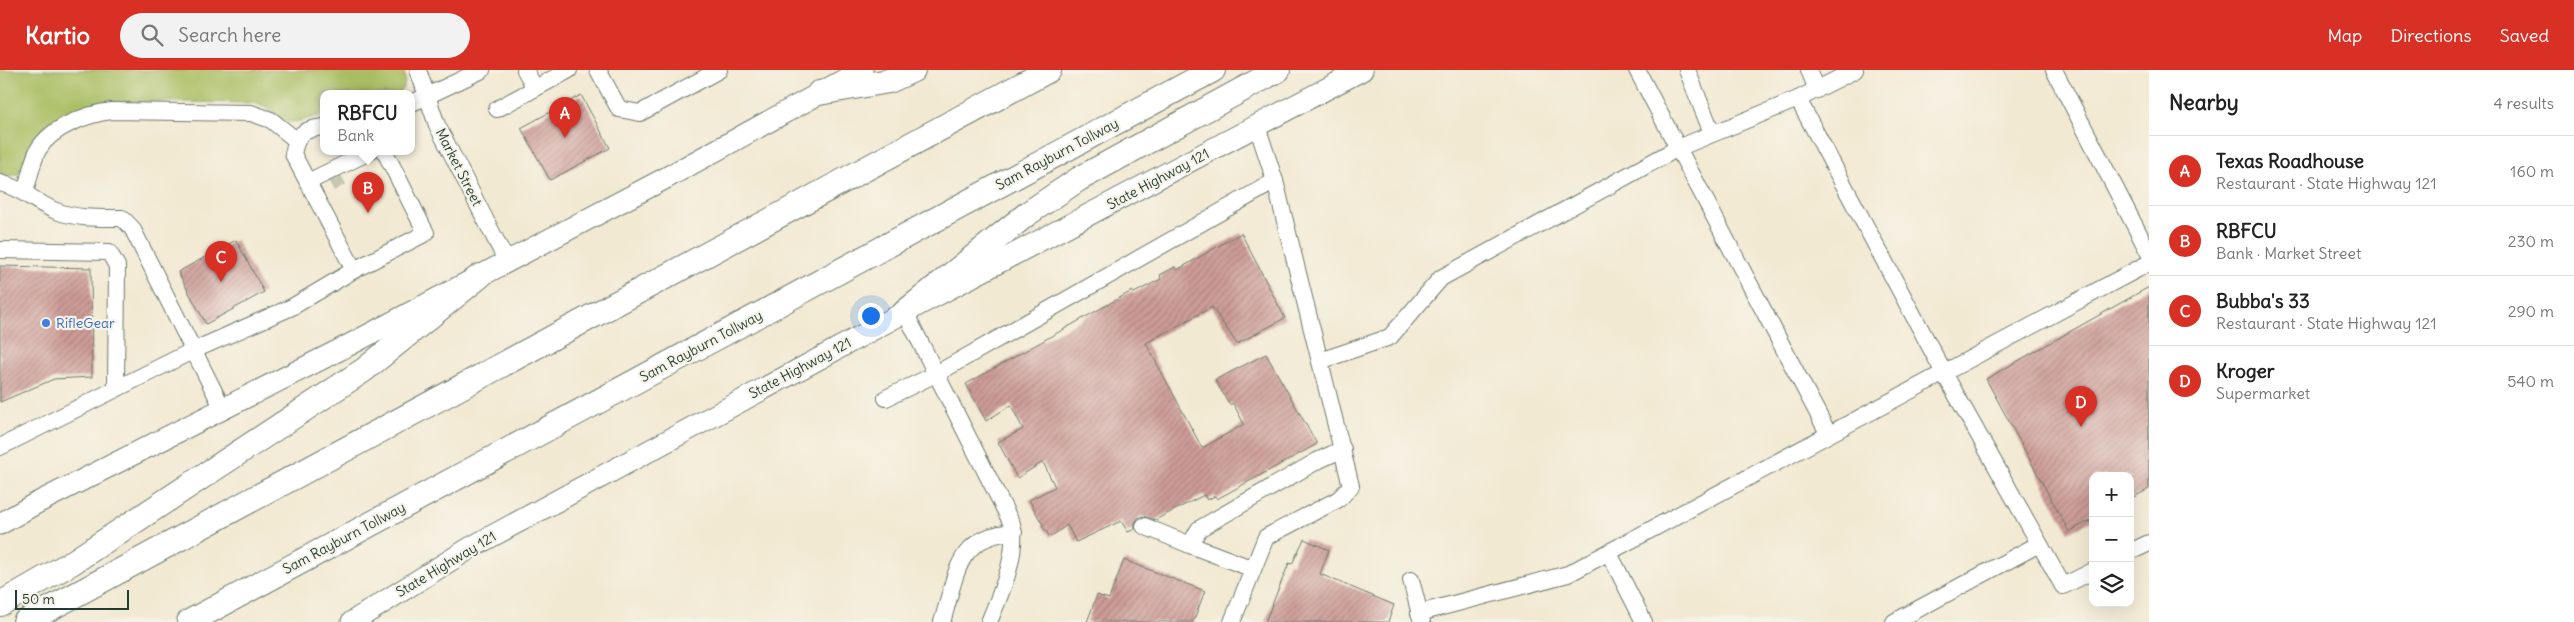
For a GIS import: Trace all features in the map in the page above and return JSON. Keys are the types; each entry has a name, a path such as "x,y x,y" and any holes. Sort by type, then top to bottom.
{"highway":[{"path":"819,93 888,81 913,70"},
{"path":"26,622 1049,70"},
{"name":"Sam Rayburn Tollway","path":"189,622 1213,70"},
{"path":"905,312 1027,214 1072,184 1278,70"},
{"path":"0,604 73,562 364,370 480,276"}],"main road":[{"path":"0,524 35,504 507,262 862,70"},
{"name":"State Highway 121","path":"352,622 470,548 905,312 1362,70"}],"street":[{"name":"Market Street","path":"418,70 437,125 507,262"},
{"path":"415,102 428,98 482,70"},
{"path":"525,70 535,88"},
{"path":"497,109 569,70"},
{"path":"598,70 619,109 640,113 718,70"},
{"path":"1637,70 1828,433"},
{"path":"1687,70 1712,132"},
{"path":"1809,70 1817,90"},
{"path":"1320,361 1390,337 1441,278 1678,148 1712,132 1798,99 1855,70"},
{"path":"2054,70 2149,253"},
{"path":"1798,99 1944,373 2063,586 2089,573"},
{"path":"25,192 37,152 47,138 93,113 112,111 252,113 271,120 296,140"},
{"path":"1232,622 1266,537 1339,499 1351,486 1275,182 1257,126"},
{"path":"320,127 308,128 296,140 293,154 310,181 354,270"},
{"path":"310,181 362,155"},
{"path":"0,447 192,351 292,307 354,270 426,233 387,155"},
{"path":"310,181 326,186 350,174 351,160"},
{"path":"886,398 936,374 1275,182"},
{"path":"0,184 25,192 54,210 74,217 122,218 132,228 192,351 223,409"},
{"path":"0,250 109,252 117,266 116,389"},
{"path":"1411,580 1421,617 1568,574 1828,433 2149,263"},
{"path":"905,312 1012,524 1015,539 1001,592 990,622"},
{"path":"1190,545 1199,529 1317,461 1343,449"},
{"path":"1144,526 1253,569"},
{"path":"942,622 964,555 977,540 996,533 1014,532"},
{"path":"2134,550 2149,542"},
{"path":"1894,622 2039,544"},
{"path":"1609,553 1644,622"}],"green space":[{"path":"0,70 404,70 405,81 402,90 320,90 320,115 291,122 282,120 269,109 256,103 99,101 34,137 27,151 26,166 18,175 0,176"}],"building":[{"path":"581,95 610,148 550,180 521,128"},
{"path":"1241,233 1285,318 1237,344 1212,307 1146,343 1202,448 1244,424 1233,403 1230,405 1215,380 1266,354 1317,444 1217,499 1215,496 1207,500 1204,495 1155,520 1143,516 1138,518 1135,523 1135,529 1128,532 1121,521 1076,542 1067,525 1050,537 1042,526 1029,500 1055,487 1043,462 1017,478 998,442 1023,429 1011,405 986,421 966,384 1132,291 1134,293 1161,279 1160,275 1175,267 1177,270"},
{"path":"236,240 264,292 206,324 178,272"},
{"name":"RifleGear","path":"0,266 91,268 92,377 54,379 0,402"},
{"path":"2149,287 2149,489 2134,497 2134,472 2089,472 2089,521 2069,532 1986,379"},
{"path":"1304,539 1329,550 1320,574 1394,605 1388,622 1265,622 1289,563 1292,564"},
{"path":"1124,560 1205,591 1193,622 1087,622 1097,595 1109,599"}],"tunnel":[{"path":"330,184 342,177"}],"place":[{"name":"Texas Roadhouse","path":"565,138"},
{"name":"RBFCU","path":"368,213"},
{"name":"Bubba's 33","path":"221,282"},
{"name":"RifleGear","path":"46,323"},
{"name":"Kroger","path":"2081,427"}]}
